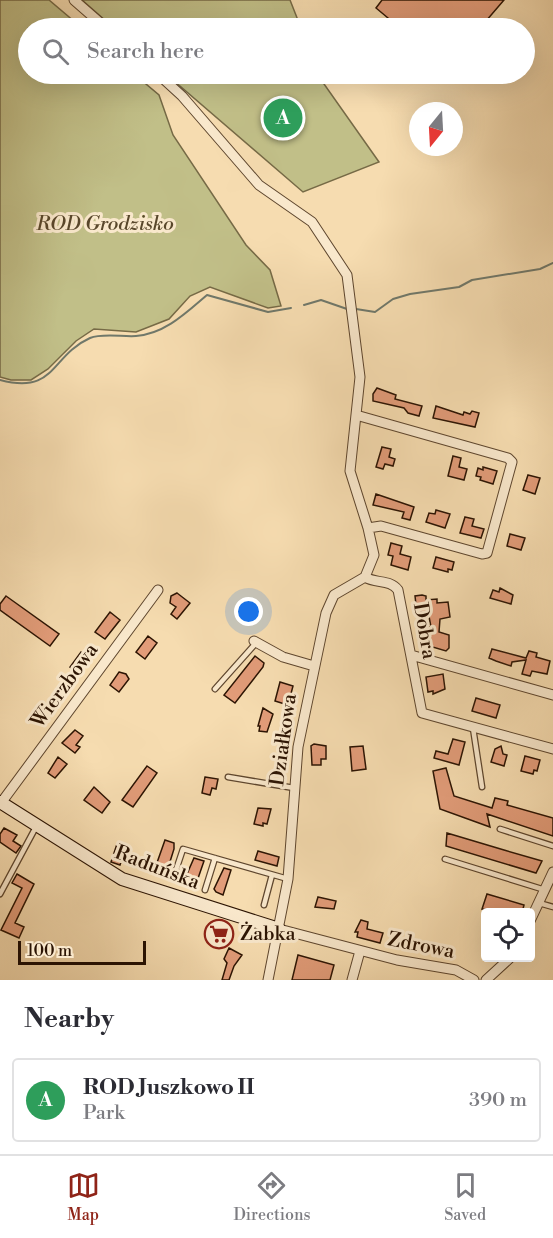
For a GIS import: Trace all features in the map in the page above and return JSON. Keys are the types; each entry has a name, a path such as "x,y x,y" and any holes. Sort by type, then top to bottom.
{"street":[{"path":"74,0 95,18"},
{"path":"169,84 259,185 312,222 344,267 349,285 360,377 350,471 374,555 364,577"},
{"path":"356,415 508,458 512,462 487,553 482,554 381,526 368,528"},
{"name":"Dobra","path":"364,577 397,586 422,713 553,749"},
{"name":"Działkowa","path":"268,980 288,879 298,747 314,666 330,601 340,591 364,577"},
{"name":"Wierzbowa","path":"1,802 158,590"},
{"path":"255,642 283,657 314,666"},
{"path":"411,655 553,695"},
{"name":"Raduńska","path":"1,802 122,879 279,929"},
{"path":"535,912 553,872"},
{"name":"Zdrowa","path":"279,929 360,951 456,970 471,979"},
{"name":"Zdrowa","path":"352,980 360,951"},
{"path":"486,980 505,962"}],"lane":[{"path":"215,689 255,642"},
{"path":"473,727 482,787"},
{"path":"228,777 294,788"},
{"path":"0,894 37,825"},
{"path":"500,829 553,846"},
{"path":"173,879 183,849 288,879"},
{"path":"205,890 215,858"},
{"path":"445,860 545,890"},
{"path":"264,905 272,875"},
{"path":"539,903 553,908"}],"green space":[{"name":"ROD Grodzisko","path":"0,0 49,0 70,18 18,18 18,84 146,84 159,95 173,135 246,245 270,270 281,306 268,308 210,287 190,296 169,319 136,332 94,329 76,341 48,369 31,380 11,380 0,377"},
{"path":"82,0 290,0 297,18 103,18"},
{"path":"178,84 324,84 379,162 303,192"}],"building":[{"path":"382,0 504,0 489,18 388,18 376,8"},
{"path":"377,388 396,395 395,399 422,406 419,416 408,413 404,408 373,401 373,394"},
{"path":"436,406 463,415 464,412 470,414 472,411 479,413 475,427 433,418"},
{"path":"382,447 391,449 389,457 395,459 393,466 385,464 383,469 376,467"},
{"path":"453,456 461,458 459,467 467,469 464,480 448,476"},
{"path":"483,467 497,471 493,484 480,480 481,477 476,476 478,468 483,470"},
{"path":"528,475 540,478 535,494 523,490"},
{"path":"376,494 414,507 410,520 402,518 404,512 373,505"},
{"path":"436,510 450,514 445,528 426,522 429,513 435,514"},
{"path":"465,517 474,519 472,526 484,529 481,538 460,533"},
{"path":"510,534 525,538 521,550 507,546"},
{"path":"391,543 402,546 400,554 411,557 408,570 391,565 393,556 388,555"},
{"path":"436,557 454,562 452,570 448,569 448,572 433,568"},
{"path":"500,588 513,595 511,604 490,598 493,590 499,592"},
{"path":"177,593 190,603 177,619 171,614 176,607 170,603 171,596"},
{"path":"6,596 59,634 50,646 0,610 0,604"},
{"path":"415,596 426,596 426,600 437,599 437,603 448,602 450,617 440,619 439,632 449,635 449,648 446,651 419,643 419,630 431,627 428,611 417,613"},
{"path":"110,612 120,620 105,639 95,632"},
{"path":"148,636 157,643 145,659 136,652"},
{"path":"492,649 526,658 529,651 537,653 536,657 550,661 547,674 532,671 530,676 522,674 526,660 512,662 511,666 489,658"},
{"path":"81,652 90,659 79,674 70,667"},
{"path":"255,656 264,663 263,667 235,703 224,695"},
{"path":"119,672 126,674 129,679 119,692 110,685"},
{"path":"443,674 445,689 433,694 433,691 428,692 426,677"},
{"path":"280,682 293,686 288,705 275,701"},
{"path":"476,698 500,705 496,718 472,711"},
{"path":"263,708 273,714 267,732 259,731 260,726 258,726"},
{"path":"75,730 83,736 76,745 80,747 75,753 62,743"},
{"path":"453,739 465,742 459,765 434,758 436,751 448,754"},
{"path":"314,744 326,746 326,759 321,759 321,765 312,765 311,746"},
{"path":"363,746 366,769 352,771 350,747"},
{"path":"501,746 503,754 507,755 504,766 491,762 495,749"},
{"path":"525,756 540,760 537,771 534,770 533,774 521,771"},
{"path":"58,757 67,764 55,778 48,773"},
{"path":"147,766 157,773 133,807 122,800"},
{"path":"446,768 454,796 492,808 495,798 508,801 507,805 553,818 553,836 487,814 490,827 440,809 433,771"},
{"path":"205,777 218,779 216,789 212,788 210,795 202,793"},
{"path":"94,787 110,802 102,813 84,800"},
{"path":"258,808 271,809 267,824 263,823 263,826 254,824"},
{"path":"4,828 17,835 13,841 21,846 16,853 0,842 0,834"},
{"path":"447,833 542,861 536,873 446,846"},
{"path":"165,840 174,843 174,849 168,868 160,876 153,874"},
{"path":"117,844 126,847 120,865 111,862"},
{"path":"258,851 279,857 277,866 255,860"},
{"path":"194,858 204,861 195,887 183,883"},
{"path":"224,868 231,870 223,895 214,889"},
{"path":"17,874 34,884 15,923 24,927 19,938 1,930 22,888 12,883"},
{"path":"487,894 524,905 523,908 482,908"},
{"path":"318,897 336,901 334,909 315,907"},
{"path":"361,920 368,922 367,929 383,933 380,943 357,937 358,932 355,932"},
{"name":"Żabka","path":"217,924 230,931 223,945 209,938"},
{"path":"229,948 242,955 234,966 229,980 222,980 227,963 224,959"},
{"path":"298,955 334,965 330,980 292,980"}],"waterway":[{"path":"356,309 375,312 393,299 410,294 459,287 472,280 540,269 553,263"},
{"path":"0,380 18,383 43,378 67,354 90,338 106,335 136,336 157,331 175,321 207,295 268,312 291,308"},
{"path":"304,305 321,300 347,309"}],"place":[{"name":"ROD Juszkowo II","path":"283,118"},
{"name":"Żabka","path":"219,934"}]}
